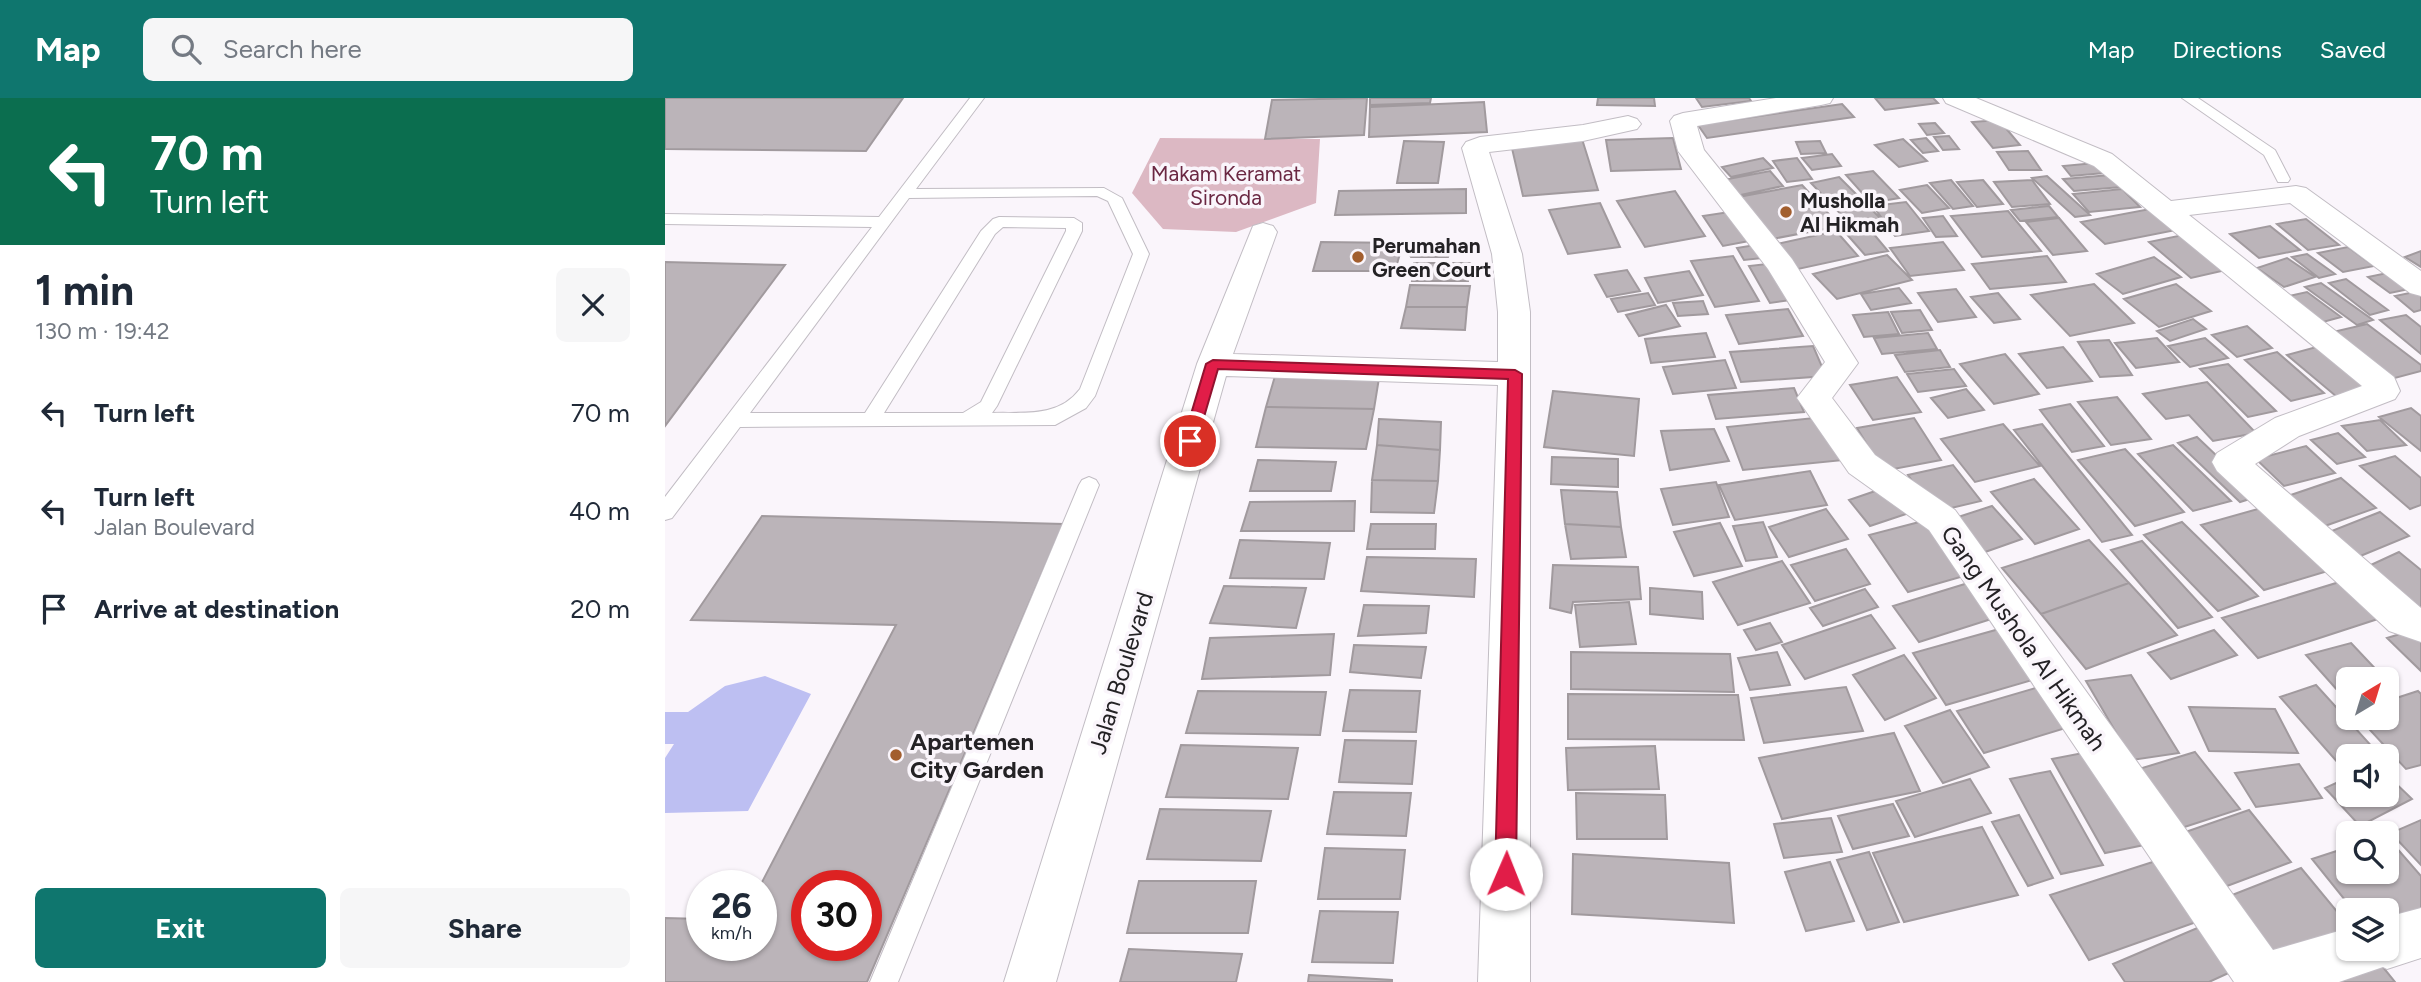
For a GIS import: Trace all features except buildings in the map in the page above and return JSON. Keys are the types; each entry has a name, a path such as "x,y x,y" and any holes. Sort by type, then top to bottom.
{"street":[{"name":"Gang Mushola Al Hikmah","path":"1821,98 1683,110 1691,151 1781,265 1842,363 1814,398 1862,464 1942,520 2264,980"},
{"path":"1955,98 2103,160 2382,386 2383,391 2287,427 2230,462 2403,619 2421,625"},
{"path":"1504,982 1514,312 1507,254 1475,148 1480,145 1583,133 1628,124"},
{"path":"2162,210 2297,194 2421,286"},
{"name":"Jalan Boulevard","path":"1030,982 1213,364 1263,232"},
{"path":"1213,364 1515,374"},
{"path":"2399,939 2421,933"},
{"path":"2264,980 2336,958"}],"lane":[{"path":"665,512 978,98"},
{"path":"2189,98 2270,153 2283,179"},
{"path":"734,420 1055,418 1079,403 1088,391 1141,254 1114,198 1099,191 904,194"},
{"path":"665,219 882,222"},
{"path":"870,420 989,230 999,222 1074,223 1074,231 988,406 967,420"},
{"path":"884,982 1089,485"}],"green space":[{"name":"Makam Keramat Sironda","path":"1160,138 1320,139 1316,203 1236,232 1163,229 1132,193"}],"water":[{"path":"765,676 811,694 748,811 665,813 665,758 674,744 665,744 665,712 688,712 725,686"}],"place":[{"name":"Musholla Al Hikmah","path":"1786,212"},
{"name":"Perumahan Green Court","path":"1358,257"},
{"name":"Apartemen City Garden","path":"896,755"}],"route":[{"path":"1190,441 1213,364 1515,374 1506,874"}]}
